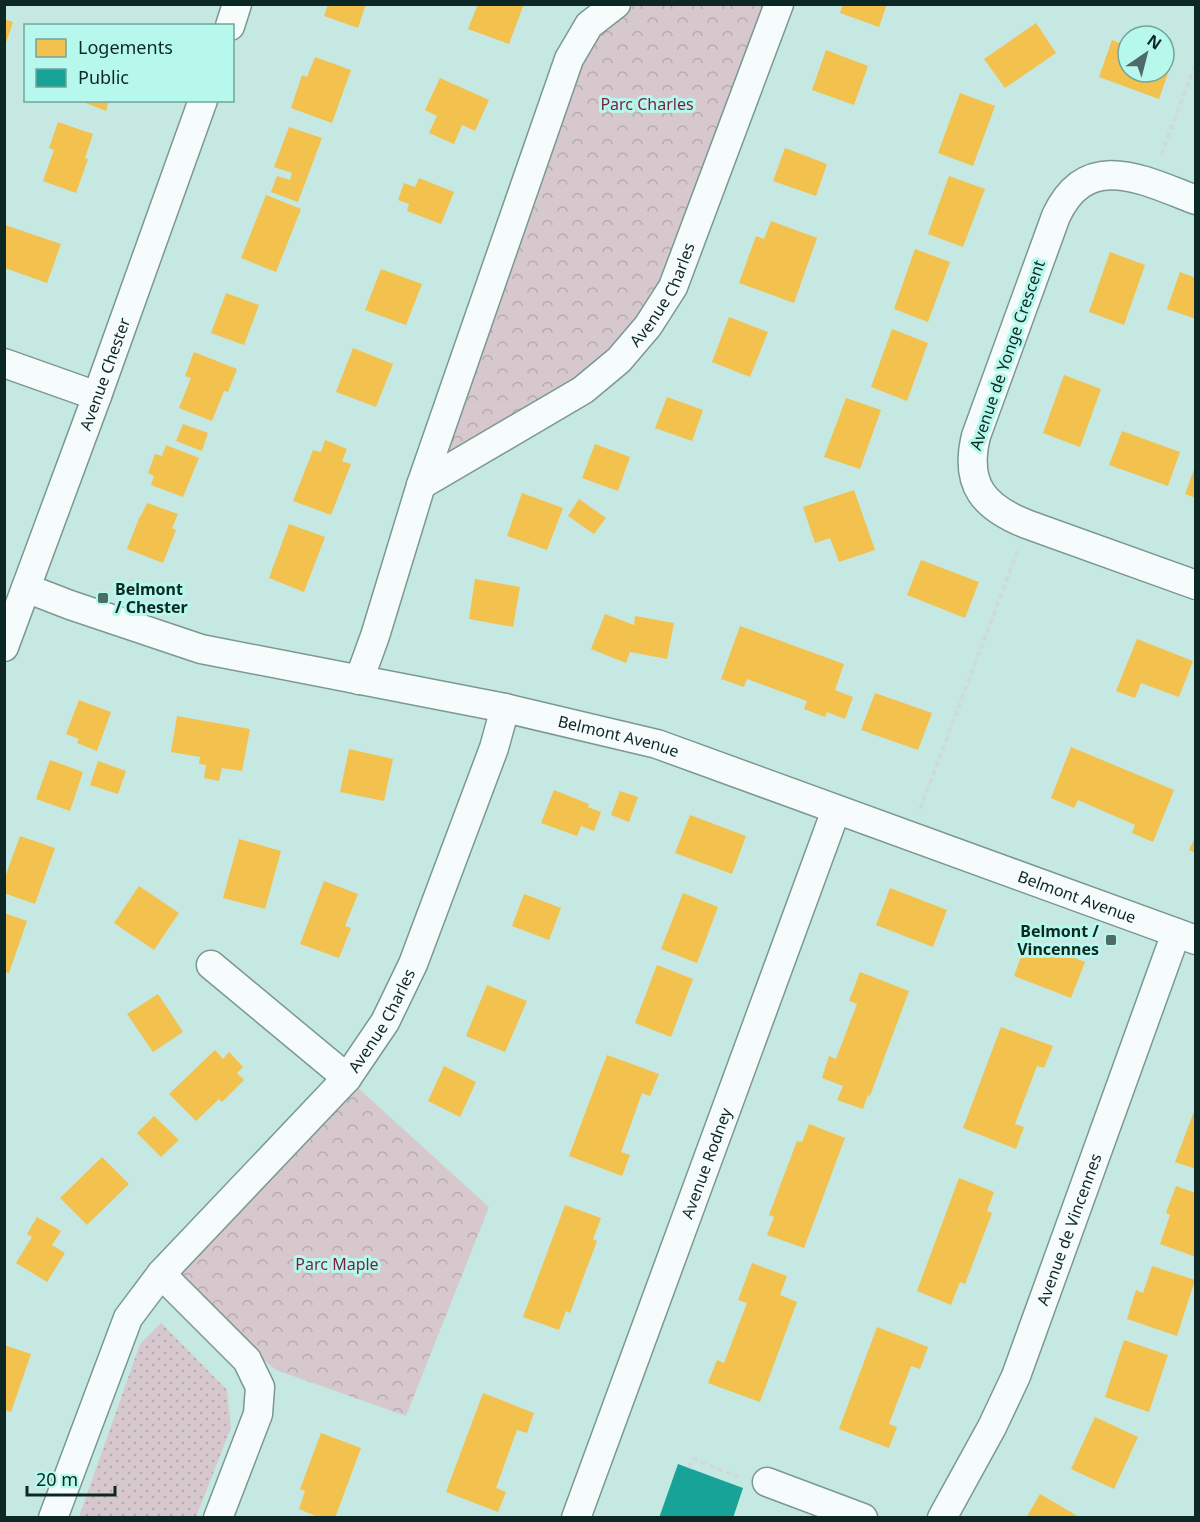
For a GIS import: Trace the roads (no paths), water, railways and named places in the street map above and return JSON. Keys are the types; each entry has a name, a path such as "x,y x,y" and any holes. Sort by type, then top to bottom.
{"street":[{"path":"359,680 375,636 421,485 569,59 589,25 616,4"},
{"name":"Avenue Charles","path":"421,485 582,390 619,360 648,326 673,286 779,4"},
{"name":"Avenue Chester","path":"4,647 202,102"},
{"name":"Avenue de Yonge Crescent","path":"1196,200 1122,175 1093,178 1070,192 1062,202 1056,216 976,436 972,465 975,479 987,501 1011,518 1196,585"},
{"path":"4,363 97,396"},
{"name":"Belmont Avenue","path":"26,588 201,649 505,708 657,744 1186,937"},
{"name":"Avenue Charles","path":"53,1518 128,1318 161,1274 347,1078 385,1022 413,964 492,752 505,708"},
{"name":"Avenue Rodney","path":"576,1518 836,810"},
{"name":"Avenue de Vincennes","path":"942,1518 992,1427 1016,1376 1186,937"},
{"path":"211,965 347,1078"},
{"path":"161,1274 247,1360 260,1387 258,1414 218,1518"},
{"path":"754,1480 855,1516"}],"place":[{"name":"Belmont / Chester","path":"103,598"},
{"name":"Belmont / Vincennes","path":"1111,940"}],"park label":[{"name":"Parc Charles","path":"647,104"},
{"name":"Parc Maple","path":"337,1264"}]}
